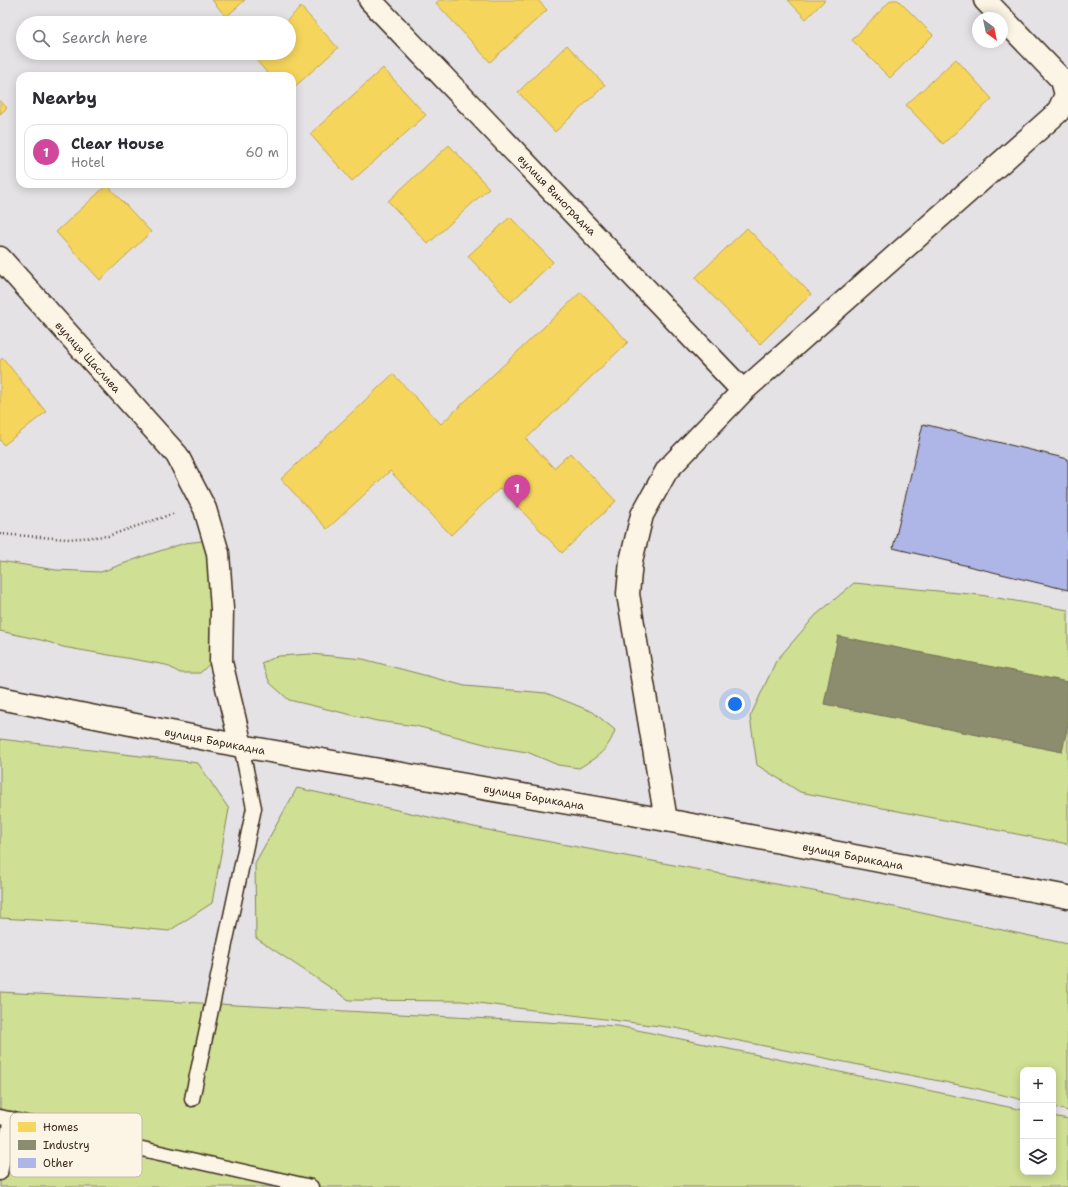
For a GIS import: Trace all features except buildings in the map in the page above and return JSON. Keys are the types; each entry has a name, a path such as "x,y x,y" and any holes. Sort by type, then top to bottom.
{"street":[{"name":"вулиця Виноградна","path":"370,0 743,391"},
{"path":"666,820 628,594 631,561 642,515 667,470 743,391 1058,112 1066,95 1062,80 984,0"},
{"name":"вулиця Щаслива","path":"0,258 177,455 205,509 218,553 222,609 221,662 241,746"},
{"name":"вулиця Барикадна","path":"0,698 241,746 666,820 1068,897"}],"lane":[{"path":"192,1099 254,808 241,746"},
{"path":"0,1173 5,1118"},
{"path":"142,1149 311,1187"}],"path":[{"path":"0,534 67,539 108,536 172,514 205,509"}],"green space":[{"path":"210,540 222,652 200,673 180,673 166,665 63,647 45,641 0,631 0,561 56,570 101,572 185,543"},
{"path":"854,583 980,595 1068,610 1068,844 800,792 757,765 750,717 776,661 816,615"},
{"path":"311,654 363,659 465,686 546,693 593,712 615,730 609,743 601,753 579,768 558,765 527,752 496,747 416,726 377,721 289,700 270,683 261,663 279,656"},
{"path":"0,739 198,763 229,809 212,903 169,931 86,923 0,918"},
{"path":"297,788 497,832 856,899 1068,944 1068,1111 1056,1108 1056,1067 1020,1067 1020,1099 979,1089 675,1028 462,1001 349,1000 256,938 255,863"},
{"path":"0,992 618,1026 1020,1109 1020,1175 1056,1175 1056,1117 1068,1119 1068,1187 0,1187"}],"place":[{"name":"Clear House","path":"517,508"}]}
